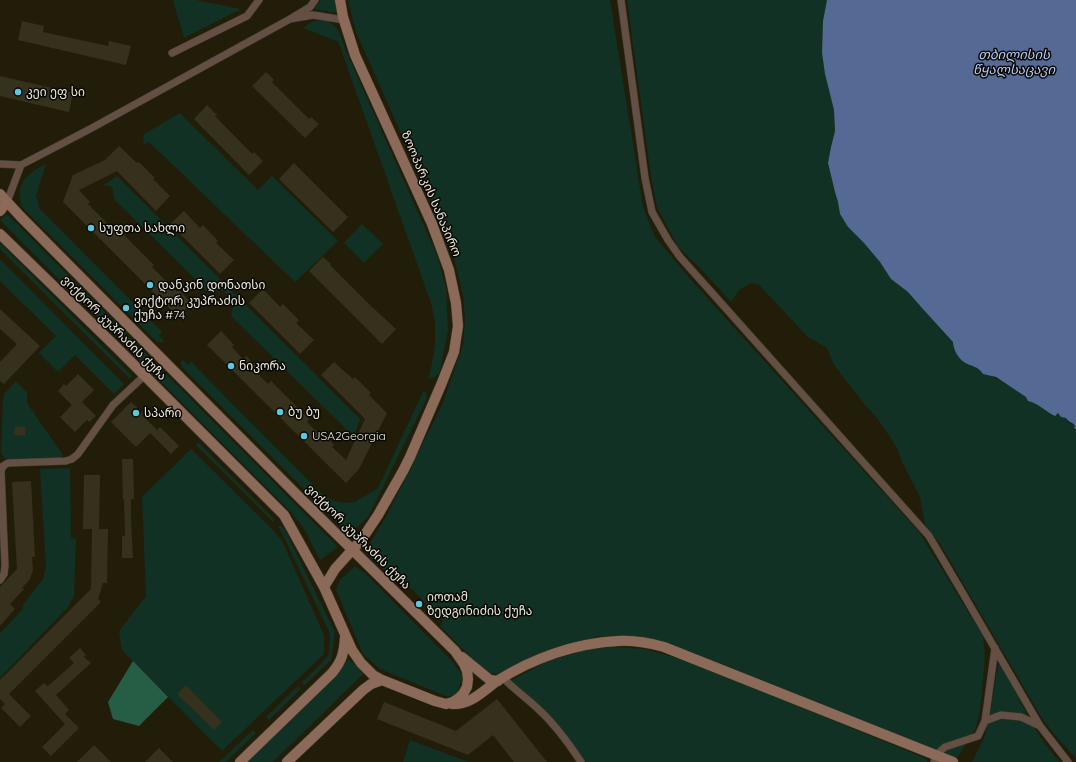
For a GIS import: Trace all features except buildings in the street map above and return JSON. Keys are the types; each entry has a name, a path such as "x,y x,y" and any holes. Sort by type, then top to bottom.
{"main road":[{"name":"ზოოპარკის სანაპირო","path":"324,587 335,569 362,539 378,515 410,457 454,352 458,326 456,302 449,270 432,224 356,55 344,20 340,0"},
{"name":"ვიქტორ კუპრაძის ქუჩა","path":"0,194 455,651 464,664 468,679 463,694 459,698 454,702 446,704 435,701 382,680 361,663 345,637 324,587 284,515 0,234"},
{"path":"0,211 7,202"},
{"path":"240,762 332,673 343,656 345,637"},
{"path":"446,704 461,704 466,702 530,663 563,651 619,641 646,643 677,652 935,759 953,762"},
{"path":"455,651 490,680 501,680"},
{"path":"287,762 362,690 371,684 382,680"}],"street":[{"path":"172,53 246,16 259,0"},
{"path":"0,164 21,165 90,129 290,19 310,7 316,0"},
{"path":"621,0 645,178 652,212 668,240 680,257 929,536 1040,726 1068,762"},
{"path":"290,19 313,15 344,20"},
{"path":"7,202 21,165"},
{"path":"0,580 4,574 5,566 1,471 3,466 8,463 66,461 72,459 78,454 113,406 144,376"},
{"path":"935,759 945,747 978,736 984,720 995,648"},
{"path":"501,680 512,687 551,721 581,762"},
{"path":"984,720 1001,715 1021,717 1040,726"}],"green space":[{"path":"173,0 196,0 241,9 184,38"},
{"path":"321,0 335,0 337,13 314,9"},
{"path":"348,0 610,0 643,207 655,237 692,281 919,532 983,636 985,656 980,711 975,730 957,758 674,647 634,636 598,636 499,673 492,674 482,669 440,626 443,621 404,581 400,585 367,553 368,547 388,513 442,405 463,345 465,319 463,295 451,246 356,32"},
{"path":"627,0 827,0 823,21 822,53 825,74 834,110 835,131 828,163 840,214 848,227 880,262 891,279 908,292 954,342 953,347 970,365 1003,382 1047,412 1058,413 1075,426 1074,428 1076,429 1076,758 1043,720 939,542 925,525 920,497 903,464 896,446 877,418 834,365 827,348 808,337 759,285 751,283 739,290 731,302 702,270 678,247 657,207 651,177"},
{"path":"313,21 324,21 330,23 337,29 436,253 446,287 448,330 440,371 435,377 427,379 430,374 435,345 435,322 431,303 338,41 303,28"},
{"path":"180,113 258,190 272,176 338,241 295,282 149,142 145,145 143,142 144,134"},
{"path":"46,164 36,196 40,209 162,332 159,336 165,342 157,342 21,206 20,192 23,181 33,171"},
{"path":"117,176 360,419 354,437 231,316 233,301 224,291 219,290 209,293 114,199 113,190 110,186 102,186"},
{"path":"7,214 338,547 320,560 304,529 292,513 0,220"},
{"path":"362,224 383,244 364,263 344,243"},
{"path":"0,243 132,376 130,379 0,249"},
{"path":"0,259 124,384 114,394 75,355 58,372 39,353 56,336 0,281"},
{"path":"182,359 188,365 191,362 324,496 344,503 355,502 378,488 423,392 426,392 427,398 369,515 360,525 347,531 182,367"},
{"path":"16,381 27,392 27,403 63,455 60,459 8,459 4,458 1,453 3,399 5,393"},
{"path":"198,442 275,520 273,522 196,445"},
{"path":"191,449 275,532 283,543 324,635 324,654 222,751 122,650 119,631 146,596 142,497"},
{"path":"70,468 71,538 76,539 74,595 69,606 0,678 0,633 24,608 22,606 43,579 46,567 40,469"},
{"path":"280,525 284,528 335,632 331,660 305,685 301,683 329,654 330,634 278,527"},
{"path":"355,566 366,574 452,661 463,676 457,693 448,697 380,669 363,654 336,590 340,580"},
{"path":"613,647 645,649 690,662 927,759 927,762 586,762 557,724 510,681 546,662 585,650"},
{"path":"348,659 357,666 363,674 273,762 245,762"},
{"path":"999,659 1034,726 1060,762 972,762 985,736"},
{"path":"133,661 168,697 139,726 113,719 108,702"},
{"path":"298,686 301,689 269,720 266,717"},
{"path":"253,730 256,733 226,762 219,762"},
{"path":"410,740 468,762 403,762"}],"water":[{"name":"თბილისის წყალსაცავი","path":"827,0 1076,0 1076,429 1074,428 1075,426 1073,424 1066,418 1061,417 1058,413 1055,416 1028,401 1026,397 996,377 983,374 974,366 967,364 962,360 955,350 953,342 908,292 891,279 880,262 848,227 840,214 828,163 835,131 834,110 825,74 822,53 823,21"}],"place":[{"name":"კეი ეფ სი","path":"18,92"},
{"name":"სუფთა სახლი","path":"91,228"},
{"name":"დანკინ დონათსი","path":"150,285"},
{"name":"ვიქტორ კუპრაძის ქუჩა #74","path":"126,308"},
{"name":"ნიკორა","path":"231,366"},
{"name":"ბუ ბუ","path":"280,412"},
{"name":"სპარი","path":"136,413"},
{"name":"USA2Georgia","path":"304,436"},
{"name":"იოთამ ზედგინიძის ქუჩა","path":"419,604"}]}
